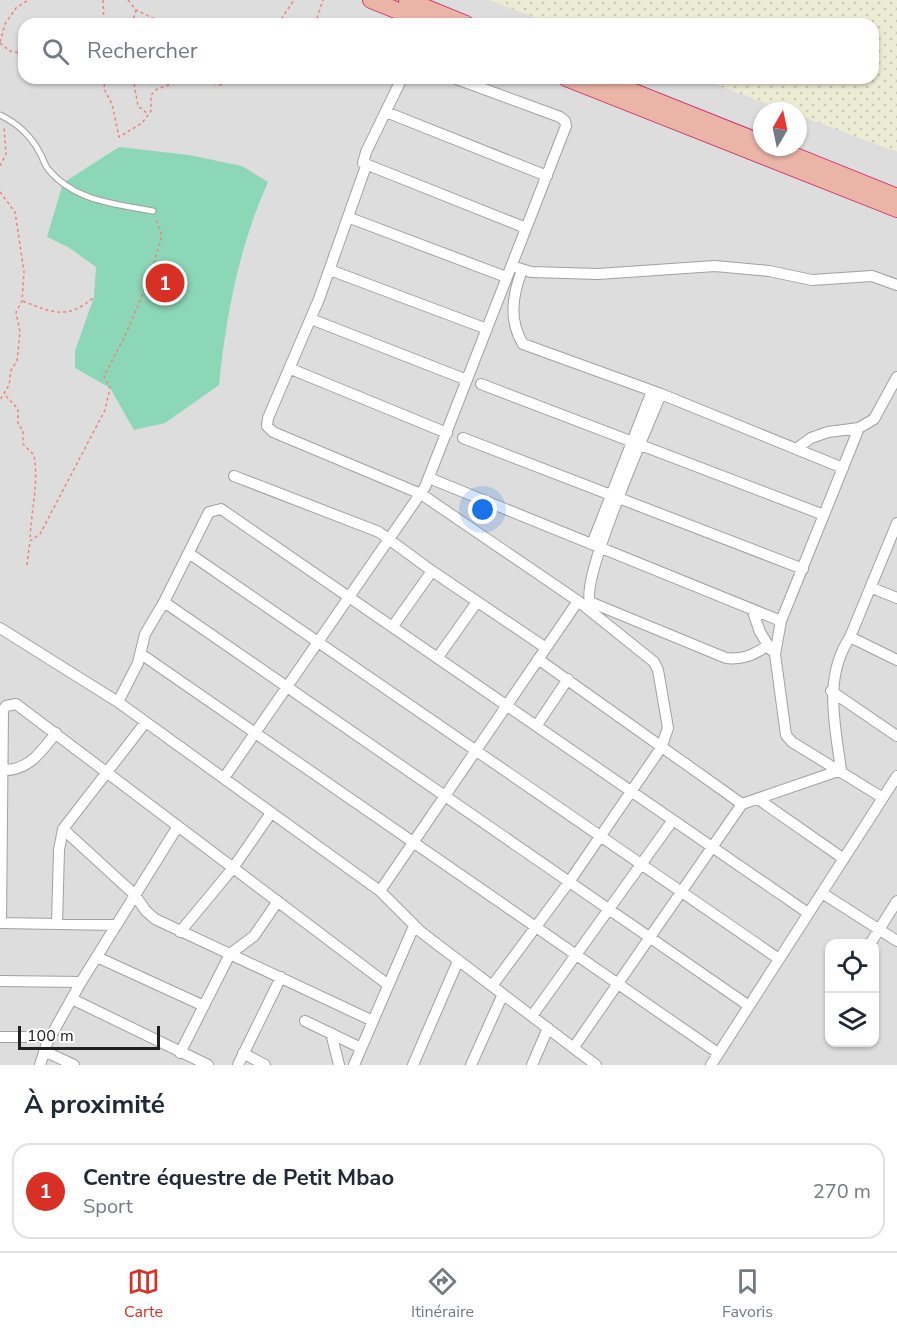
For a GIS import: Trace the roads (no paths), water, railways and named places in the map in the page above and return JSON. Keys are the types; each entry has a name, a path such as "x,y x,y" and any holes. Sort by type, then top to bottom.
{"highway":[{"path":"371,0 409,18"},
{"path":"407,0 451,18"},
{"path":"581,84 897,209"},
{"path":"614,84 753,139"},
{"path":"795,156 897,197"}],"street":[{"path":"399,84 366,152 363,164 526,228"},
{"path":"224,777 421,494 447,433 566,126 565,121 469,84"},
{"path":"386,112 547,176"},
{"path":"366,166 350,218 291,369 268,418 267,426 273,432 421,494 578,601 654,662 658,670 668,728 678,759"},
{"path":"350,218 506,278"},
{"path":"512,264 522,270 598,274 715,266 762,270 812,280 872,276 897,285"},
{"path":"330,270 487,328"},
{"path":"522,270 515,288 513,315 523,344 656,392 843,468"},
{"path":"311,319 467,380"},
{"path":"291,369 447,433"},
{"path":"796,449 811,438 828,432 859,428 874,419 897,377"},
{"path":"482,384 824,515"},
{"path":"656,392 596,546 587,594 590,602 597,607 726,658 739,659 754,655 767,645"},
{"path":"859,428 781,621 775,654 786,735 792,742 841,770 883,798"},
{"path":"463,438 803,569"},
{"path":"234,476 368,526 546,648"},
{"path":"429,478 781,621"},
{"path":"118,702 133,676 145,634 165,602 209,512 221,509 808,913"},
{"path":"841,770 831,692 838,656 850,637 894,540 897,523"},
{"path":"190,554 779,959"},
{"path":"393,626 432,571"},
{"path":"872,588 897,598"},
{"path":"380,891 578,601"},
{"path":"165,602 748,1006"},
{"path":"438,657 477,602"},
{"path":"752,609 767,645 775,654"},
{"path":"0,628 118,702 380,891 414,926 596,1065"},
{"path":"850,637 897,660"},
{"path":"141,654 718,1053"},
{"path":"538,659 742,804"},
{"path":"537,725 568,679"},
{"path":"831,692 897,736"},
{"path":"116,925 1,923 1,770 3,710 6,706 16,704 56,733 387,984"},
{"path":"57,924 59,850 63,829 109,773 145,723"},
{"path":"492,986 633,792 662,748 668,728"},
{"path":"1,770 15,770 33,761 56,733"},
{"path":"574,1047 742,804 841,770"},
{"path":"711,1065 883,798 894,788 897,776"},
{"path":"758,799 844,859"},
{"path":"180,932 232,868 271,813"},
{"path":"532,1016 673,820"},
{"path":"40,1065 44,1051 81,982 178,826"},
{"path":"63,829 134,894 146,911 180,932 373,1021"},
{"path":"822,893 897,941"},
{"path":"182,1058 204,1006 230,954 254,936 278,901"},
{"path":"873,939 897,901"},
{"path":"354,1065 387,984 414,926"},
{"path":"97,957 204,1006"},
{"path":"412,1065 458,961"},
{"path":"238,1065 281,977"},
{"path":"0,981 81,982"},
{"path":"471,1065 502,994"},
{"path":"72,999 182,1058 208,1065"},
{"path":"305,1021 361,1048"},
{"path":"532,1065 548,1028"},
{"path":"331,1033 339,1065"},
{"path":"0,1037 51,1037"},
{"path":"44,1051 74,1065"},
{"path":"243,1053 264,1065"}],"lane":[{"path":"1,116 23,131 39,151 46,167 70,189 85,197 153,211"}],"place":[{"name":"Centre équestre de Petit Mbao","path":"165,283"}]}
